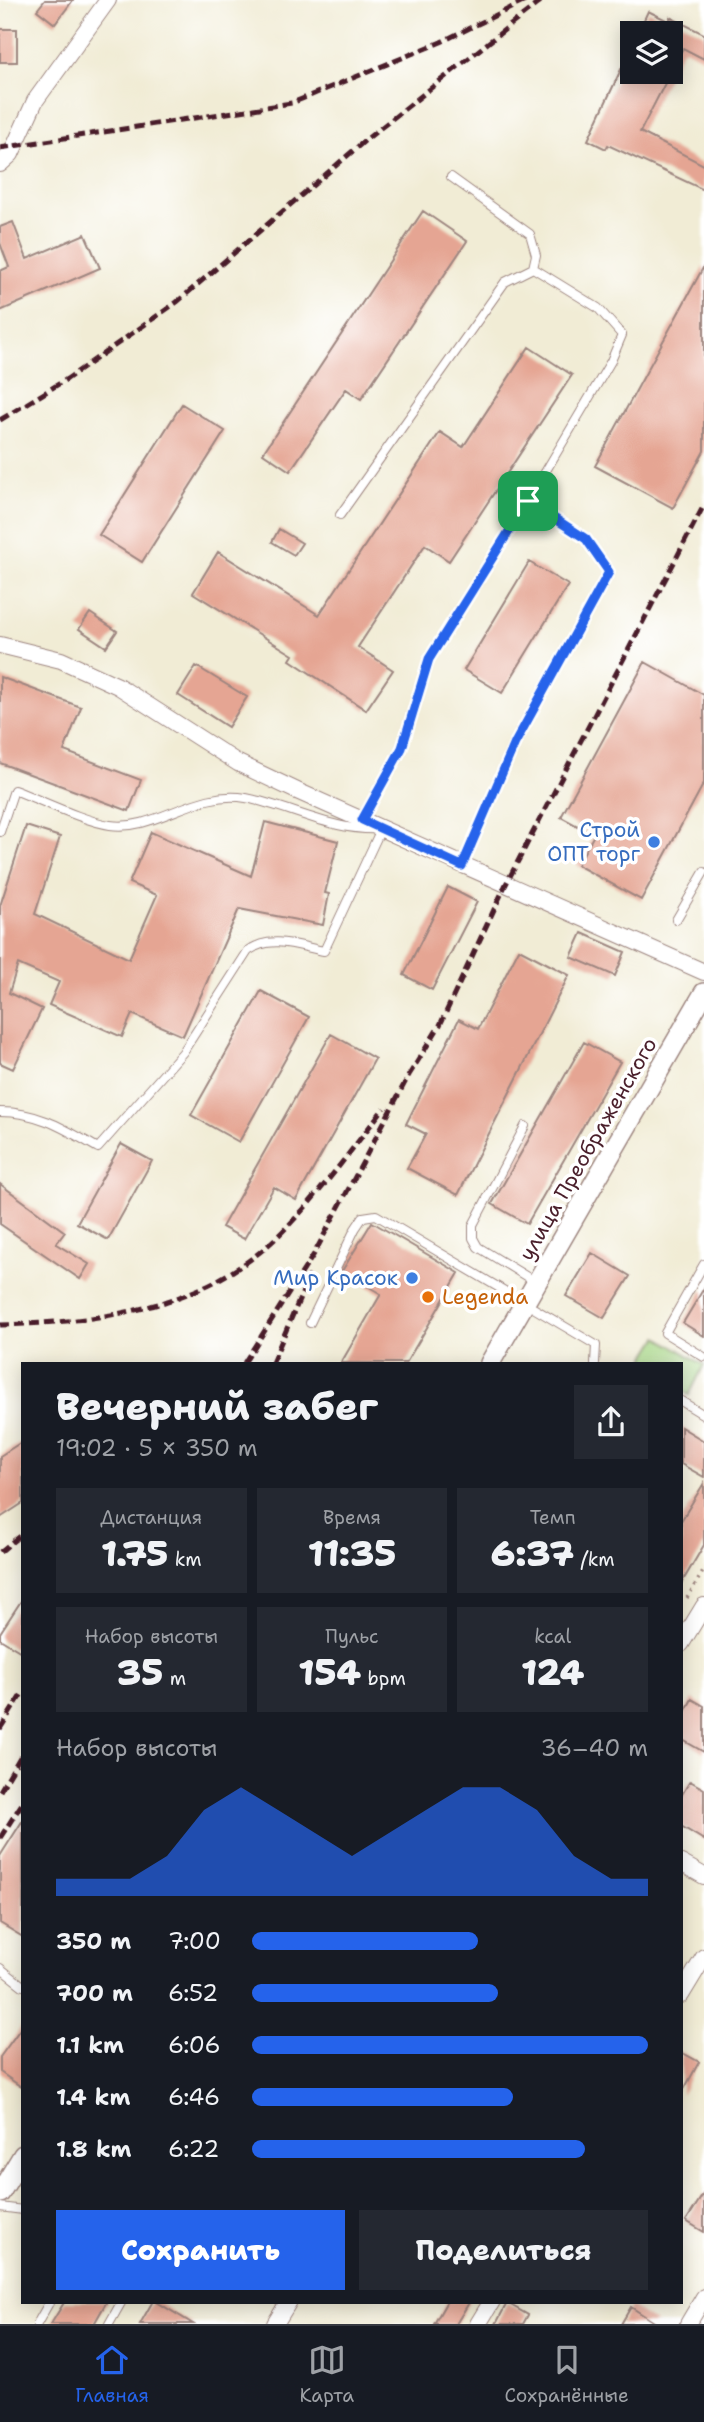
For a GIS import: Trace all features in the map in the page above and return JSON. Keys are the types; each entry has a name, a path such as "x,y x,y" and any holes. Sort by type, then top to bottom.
{"street":[{"path":"0,163 11,154 36,101 108,0"},
{"path":"0,645 61,660 118,686 238,762 462,866 704,972"},
{"name":"улица Преображенского","path":"491,1362 704,993"},
{"path":"683,1641 704,1606"},
{"path":"683,1864 704,1876"},
{"path":"683,1992 704,1957"},
{"path":"0,2193 21,2158"},
{"path":"688,2324 704,2297"},
{"path":"275,2324 287,2304"},
{"path":"478,2324 490,2304"}],"lane":[{"path":"451,177 530,234 536,255 533,268"},
{"path":"362,820 402,748 429,659 528,501 611,361 622,335 598,307 533,268"},
{"path":"340,515 505,282 533,268"},
{"path":"462,866 515,743 609,572 586,539 528,501"},
{"path":"0,832 14,790 111,825 147,820 198,800 222,796 246,798 356,831 381,829 324,951 279,942 264,943 248,951 184,1052 97,1149 46,1118 0,1112"},
{"path":"677,920 704,872"},
{"path":"525,1126 473,1225 473,1238 478,1247 537,1283"},
{"path":"310,1323 355,1229 363,1217 376,1215 596,1345 595,1362"},
{"path":"704,1264 665,1334 704,1357"},
{"path":"683,1402 704,1415"},
{"path":"0,1968 4,1975 21,1985"},
{"path":"0,2207 21,2210"},
{"path":"37,2324 48,2304"},
{"path":"109,2324 120,2304"}],"path":[{"path":"687,1600 704,1570"}],"green space":[{"path":"658,1337 704,1365 689,1395 683,1391 683,1362 643,1362"}],"building":[{"path":"45,0 73,0 55,24 37,10"},
{"path":"648,11 668,21 643,21"},
{"path":"683,24 704,34 704,59 683,48"},
{"path":"0,29 17,29 17,62 0,62"},
{"path":"620,72 620,84 665,84 640,132 704,165 704,190 608,145 606,149 588,140"},
{"path":"423,211 467,241 361,399 346,389 290,471 263,453"},
{"path":"13,222 27,259 85,234 100,268 0,311 0,271 9,267 0,243 0,227"},
{"path":"704,266 704,451 673,508 595,466"},
{"path":"529,347 572,375 449,561 425,545 358,647 393,670 366,710 290,660 293,655 193,593 218,552 319,615 440,432 463,447"},
{"path":"182,404 225,431 142,562 99,535"},
{"path":"279,529 302,543 294,555 272,542"},
{"path":"529,562 568,585 502,693 464,670"},
{"path":"90,613 117,631 106,647 79,629"},
{"path":"645,662 704,695 704,783 641,900 577,865 594,835 561,817"},
{"path":"196,666 247,697 228,727 178,695"},
{"path":"0,677 81,707 64,751 141,780 129,811 0,763"},
{"path":"265,822 338,841 325,893 329,894 323,925 239,909 183,1036 132,1014 122,1037 49,1005 59,982 18,964 9,993 42,1009 13,1069 0,1063 0,906 26,826 60,837 35,914 129,959 157,895 129,883 151,832 251,876"},
{"path":"448,887 477,902 432,990 404,975"},
{"path":"582,933 625,952 615,976 571,957"},
{"path":"519,949 569,975 458,1195 407,1168 426,1134 406,1124 459,1019 478,1029"},
{"path":"261,991 309,1017 239,1142 191,1115"},
{"path":"331,1034 375,1059 296,1200 274,1187 244,1239 222,1227"},
{"path":"584,1042 620,1062 527,1224 492,1204"},
{"path":"121,1144 152,1161 108,1240 77,1223"},
{"path":"0,1184 65,1232 56,1244 89,1264 80,1279 0,1224"},
{"path":"372,1222 459,1273 407,1362 342,1362 381,1294 342,1271"},
{"path":"592,1253 630,1276 604,1318 566,1296"},
{"path":"704,1288 704,1336 683,1323"},
{"path":"683,1428 704,1441 704,1477 683,1465"},
{"path":"21,1442 21,1504 0,1518 0,1456"},
{"path":"704,1483 704,1545 683,1581 683,1518"},
{"path":"21,1601 21,1652 0,1639 0,1633"},
{"path":"692,1699 704,1706 704,1752 683,1740 683,1715"},
{"path":"690,1781 704,1789 704,1840 683,1827 683,1793"},
{"path":"21,1823 21,1936 0,1923 0,1856"},
{"path":"21,2028 21,2087 0,2072 0,2057"},
{"path":"683,2053 699,2062 683,2091"},
{"path":"704,2193 704,2232 686,2221"},
{"path":"63,2304 105,2304 94,2324 51,2324"},
{"path":"151,2304 160,2304 193,2324 140,2324"},
{"path":"445,2304 468,2304 456,2324 434,2324"},
{"path":"506,2304 528,2315 523,2324 496,2324"},
{"path":"631,2307 657,2324 621,2324"}],"railway":[{"path":"0,148 292,103 441,42 527,0"},
{"path":"0,420 67,379 177,302 368,138 542,0"},
{"path":"245,1362 314,1254 409,1075 440,1025 505,886 704,505"},
{"path":"0,1325 112,1315 148,1307 217,1280 249,1261 293,1221 384,1108"},
{"path":"272,1362 310,1275"},
{"path":"0,1552 21,1535"},
{"path":"0,1729 21,1695"},
{"path":"0,1791 21,1755"},
{"path":"0,1838 21,1805"}],"place":[{"name":"Строй ОПТ торг","path":"654,842"},
{"name":"Мир Красок","path":"412,1278"},
{"name":"Legenda","path":"428,1297"}],"route":[{"path":"528,501 586,539 609,572 515,743 462,866 362,820 402,748 429,659 528,501"}]}
